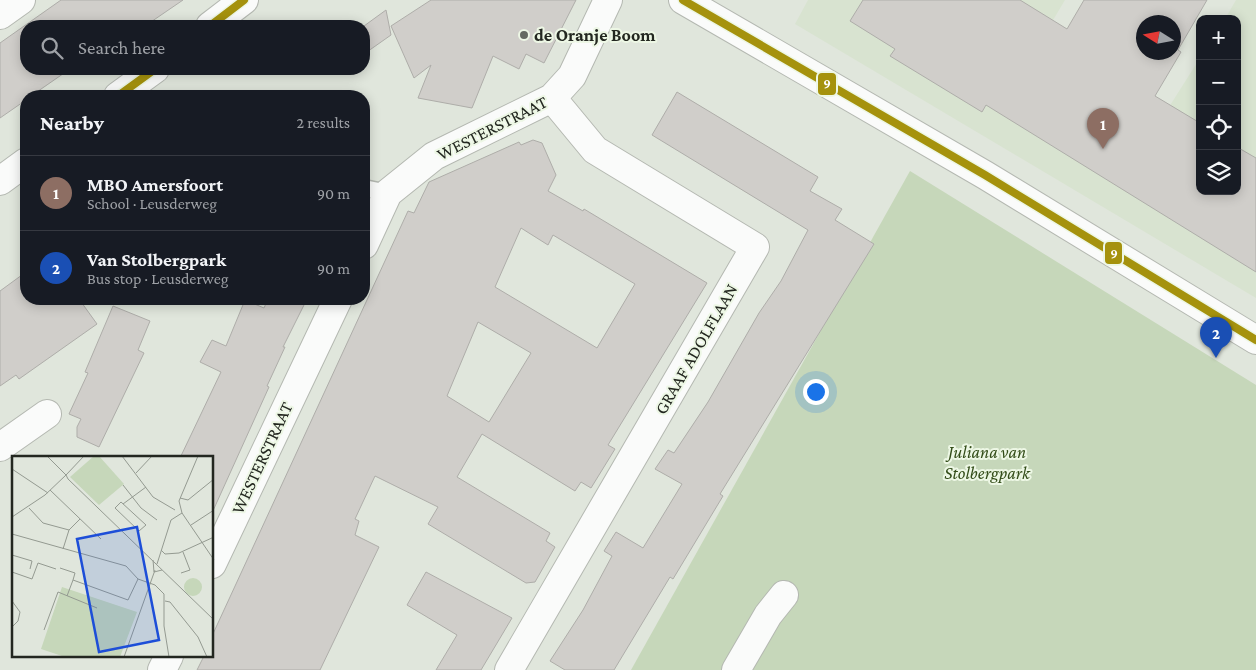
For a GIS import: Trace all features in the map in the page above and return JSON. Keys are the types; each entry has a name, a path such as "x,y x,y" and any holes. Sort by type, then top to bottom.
{"street":[{"path":"0,14 21,0"},
{"path":"218,20 244,0"},
{"name":"WESTERSTRAAT","path":"370,218 376,190 434,156 552,98 572,76 608,0"},
{"path":"683,0 985,175 1256,340"},
{"path":"126,90 147,75"},
{"name":"GRAAF ADOLFLAAN","path":"509,670 755,247 595,150 552,98"},
{"path":"0,181 20,166"},
{"name":"WESTERSTRAAT","path":"214,560 335,305"},
{"path":"0,447 47,414"},
{"path":"736,670 768,616 784,595"},
{"path":"162,670 168,658"}],"shaded area":[{"path":"808,0 1065,0 1043,37 1169,107 1196,64 1196,195 1241,195 1241,15 1227,15 1236,0 1256,0 1256,298 795,24"}],"green space":[{"name":"Juliana van Stolbergpark","path":"910,171 1256,385 1256,670 631,670"}],"building":[{"path":"61,0 183,0 154,20 33,20"},
{"path":"431,0 576,0 544,63 526,54 519,69 493,56 472,108 418,98 431,65 414,78 391,26"},
{"path":"863,0 1020,0 1067,29 1084,0 1207,0 1198,15 1196,15 1196,19 1181,45 1181,15 1136,15 1136,60 1176,60 1155,96 1196,121 1196,195 1241,195 1241,149 1256,158 1256,272 986,105 982,112 890,56 895,49 850,21"},
{"path":"386,10 391,35 370,50 370,22"},
{"path":"20,29 20,75 61,75 40,90 20,90 20,104 0,118 0,43"},
{"path":"677,92 818,177 810,191 842,209 835,220 874,244 720,494 723,496 673,579 670,577 614,670 565,670 550,661 583,610 612,556 604,551 616,532 643,548 682,484 655,469 668,450 674,453 708,402 759,313 781,281 808,230 652,135"},
{"path":"533,140 542,143 556,175 548,191 583,211 584,209 707,283 608,445 615,449 591,488 581,482 575,491 482,434 457,477 550,533 546,541 555,547 535,582 526,583 428,524 438,507 375,476 355,519 359,521 355,535 379,547 320,670 197,670 203,658 214,658 214,632 365,305 370,305 370,293 408,211 414,213 429,182 519,142 521,145","holes":["521,228 548,245 553,235 635,284 597,348 495,287","478,322 531,353 489,422 447,396"]},
{"path":"20,276 20,305 83,305 97,324 19,379 16,375 0,386 0,291"},
{"path":"243,305 257,305 264,308 265,305 304,305 283,347 285,347 267,386 269,387 214,509 214,456 181,456 221,372 200,362 212,340 226,346"},
{"path":"113,306 150,321 138,350 144,353 99,447 77,437 77,427 81,419 69,414 88,373 85,372"},
{"path":"426,572 512,618 481,670 436,670 457,635 407,605"}],"transit line":[{"name":"9","path":"218,20 244,0"},
{"name":"9","path":"683,0 985,175 1256,340"},
{"name":"9","path":"126,90 147,75"}],"place":[{"name":"de Oranje Boom","path":"524,35"},
{"name":"MBO Amersfoort","path":"1103,149"},
{"name":"Van Stolbergpark","path":"1216,358"}]}
